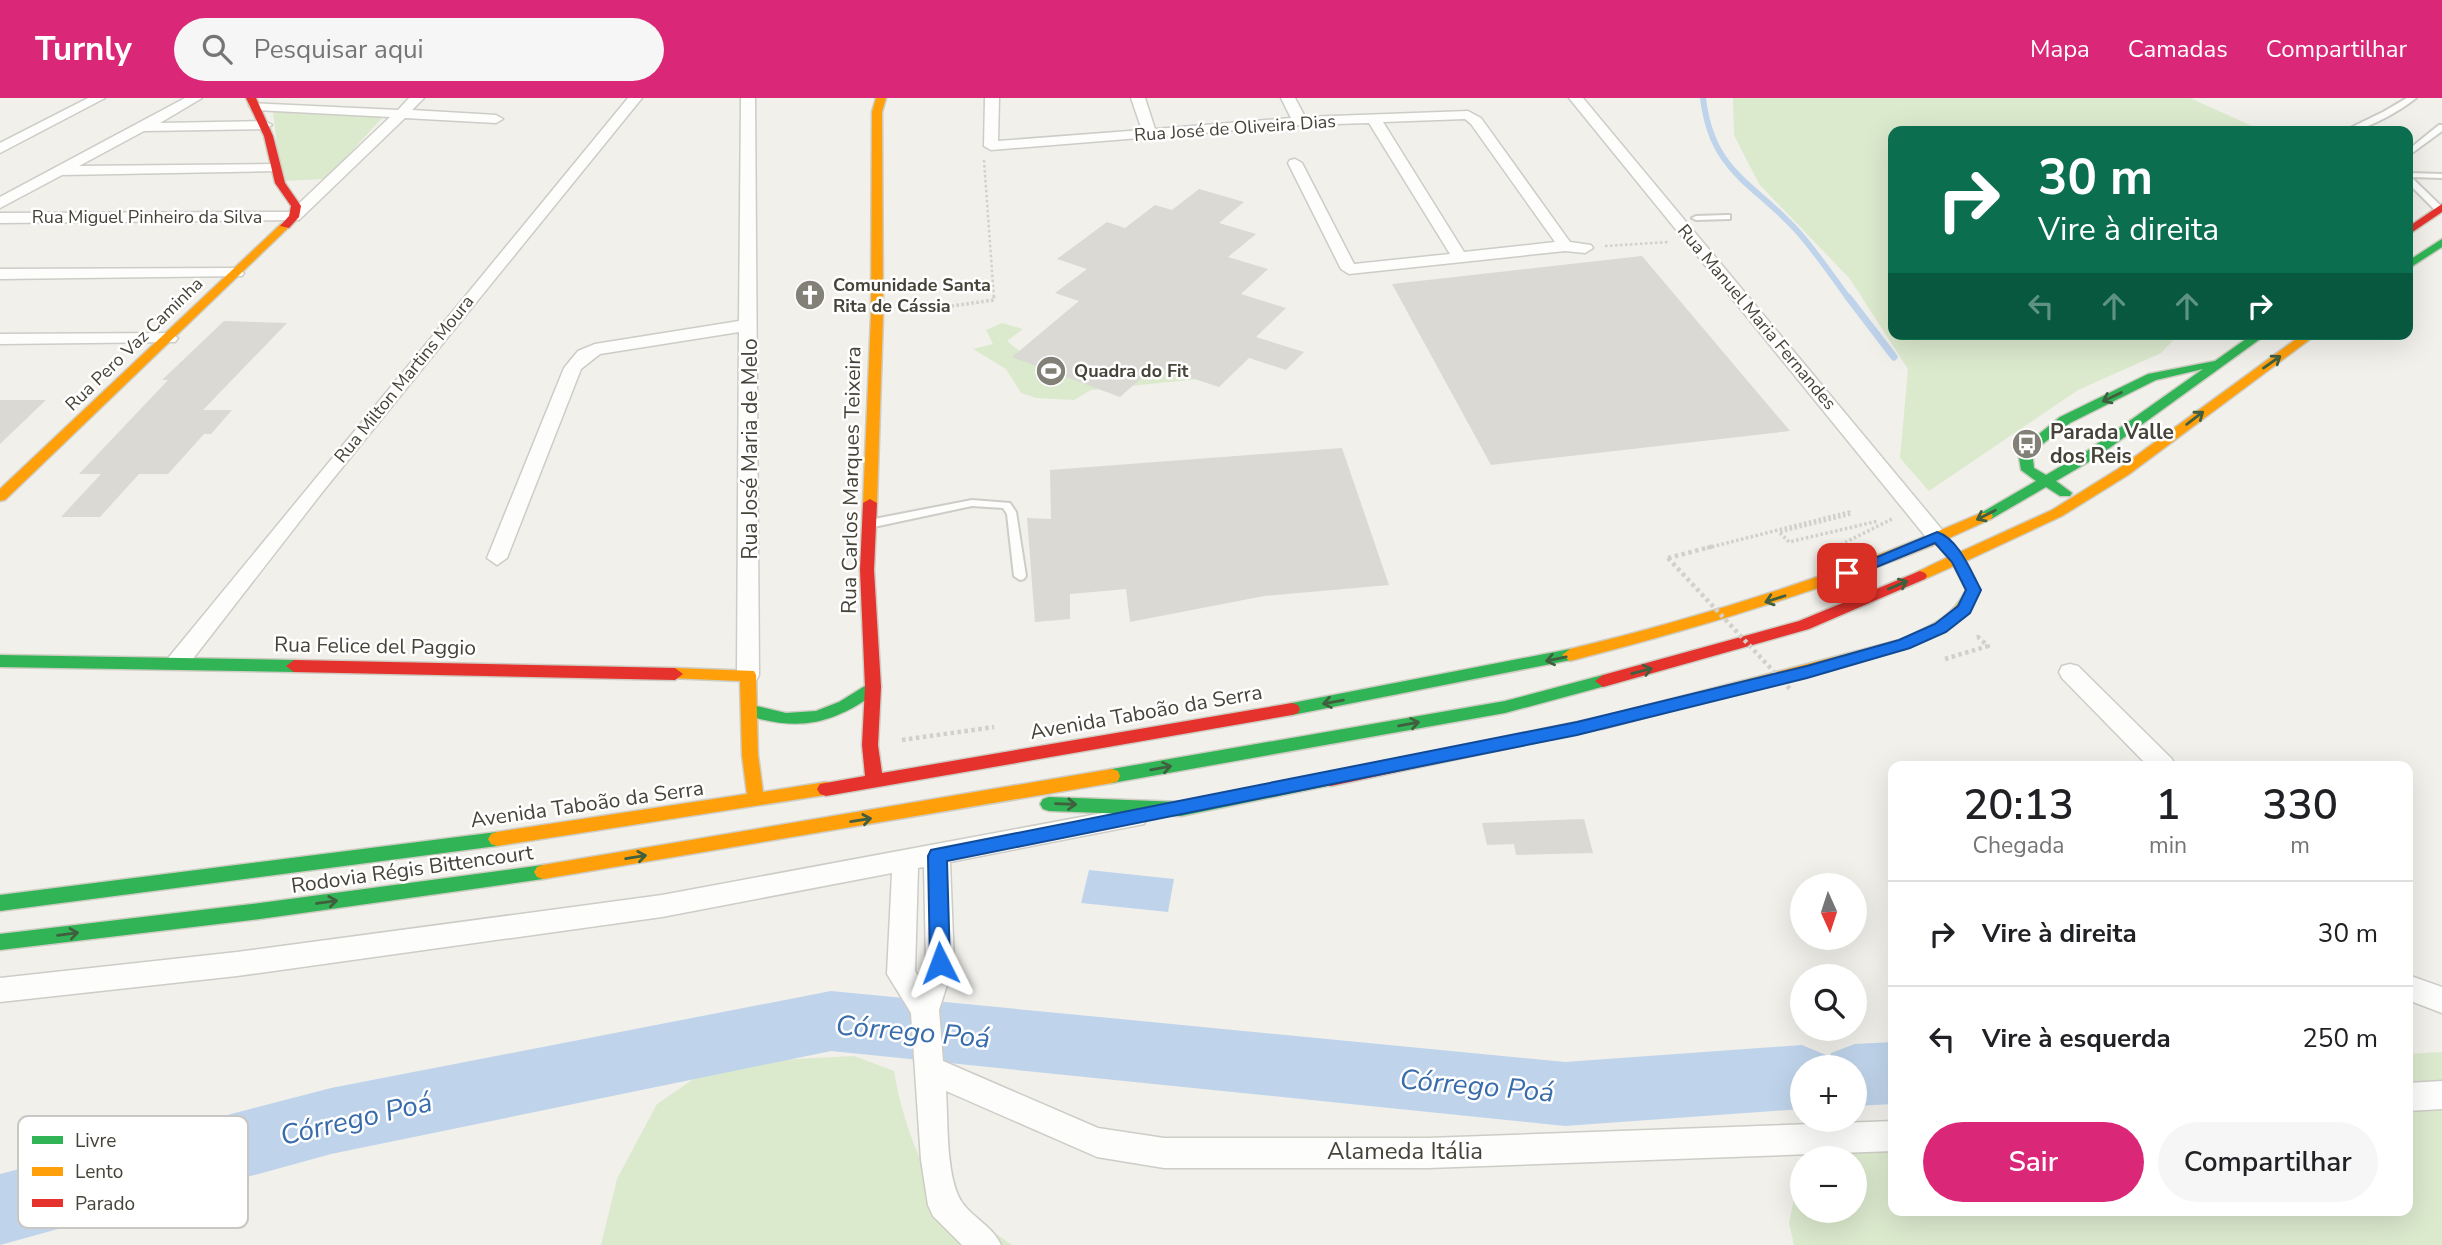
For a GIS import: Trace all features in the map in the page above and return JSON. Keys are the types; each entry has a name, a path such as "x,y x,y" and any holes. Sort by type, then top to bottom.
{"main road":[{"name":"Rua Carlos Marques Teixeira","path":"874,779 870,745 873,687 867,570 877,316 877,112 881,98"},
{"path":"254,102 265,125 272,168 279,186 296,206 294,217"},
{"path":"2413,228 2441,208"},
{"name":"Rua Pero Vaz Caminha","path":"0,497 294,217"},
{"path":"2413,262 2442,242"},
{"path":"2079,501 2028,470 2025,451 2065,420 2152,377 2227,358 2252,340"},
{"path":"973,801 1504,707 1719,651 1804,625 1993,545 2079,501 2302,340"},
{"name":"Avenida Taboão da Serra","path":"0,903 300,867 756,800 1434,685 1574,656 1687,628 1801,590 1985,516 2046,482 2144,420 2227,358"},
{"path":"973,801 1181,808 1577,729 1807,672 1905,644 1940,628 1964,609 1973,590 1958,559 1937,537"},
{"name":"Rua Felice del Paggio","path":"0,662 748,675"},
{"name":"Rua José Maria de Melo","path":"748,675 752,711 750,755 756,800"},
{"path":"752,711 775,722 822,718 849,707 873,687"},
{"name":"Rodovia Régis Bittencourt","path":"0,942 260,911 569,868 973,801"}],"street":[{"path":"0,149 99,98"},
{"path":"0,203 195,98"},
{"path":"294,217 339,177 417,98"},
{"name":"Rua Milton Martins Moura","path":"177,663 317,486 635,98"},
{"name":"Rua José Maria de Melo","path":"748,98 748,675"},
{"path":"991,146 992,98"},
{"path":"1138,98 1150,134"},
{"path":"1288,98 1300,121"},
{"name":"Rua Manuel Maria Fernandes","path":"1576,98 1685,241 1937,537"},
{"path":"254,102 496,120"},
{"name":"Rua José de Oliveira Dias","path":"991,146 1300,121 1375,121 1459,114 1476,121 1565,246"},
{"path":"1375,121 1459,256"},
{"path":"137,127 265,125"},
{"path":"1294,163 1349,270 1565,246 1586,248"},
{"path":"59,171 272,168"},
{"name":"Rua Miguel Pinheiro da Silva","path":"0,218 294,217"},
{"path":"0,274 236,273"},
{"path":"497,558 573,368 584,355 622,342 750,325"},
{"path":"0,339 169,338"},
{"path":"2070,672 2158,761"},
{"path":"0,990 237,964 663,906 1181,808"},
{"path":"937,856 940,963 925,1010 931,1117 944,1205 985,1245"},
{"path":"905,861 901,974 925,1010"},
{"path":"2413,989 2442,1000"},
{"name":"Alameda Itália","path":"929,1057 1097,1142 1164,1153 1428,1153 1888,1136"},
{"path":"2413,1097 2442,1095"}],"lane":[{"path":"2359,126 2412,98"},
{"path":"2413,150 2442,127"},
{"path":"2413,177 2442,176"},
{"path":"2413,182 2441,208"},
{"path":"1696,218 1727,217"},
{"path":"868,524 972,503 1006,505 1013,514 1020,576"}],"path":[{"path":"877,316 994,300 983,152 991,146"},
{"path":"1586,248 1685,241"},
{"path":"1831,549 1886,523 1912,506"},
{"path":"1790,689 1668,558 1849,512 1850,514 1779,532 1789,542 1878,522"},
{"path":"1686,597 1711,590"},
{"path":"870,745 1005,725"}],"green space":[{"path":"1733,98 2190,98 2252,126 1888,126 1888,338 1850,279 1759,184 1734,135"},
{"path":"273,111 383,117 326,179 281,181"},
{"path":"1002,323 1023,329 1007,341 1022,353 1151,356 1199,379 1091,390 1074,400 1036,398 1021,393 1006,369 973,349 993,344 986,330"},
{"path":"1889,340 2173,340 2161,353 2078,390 1929,491 1900,458 1908,369"},
{"path":"2442,1052 2442,1245 1794,1245 1789,1223 1790,1218 1790,1223 1867,1223 1867,1146 1824,1146 1851,1132 1888,1128 1888,1216 2413,1216 2413,1054"},
{"path":"854,1056 894,1071 907,1124 917,1152 929,1174 956,1201 1012,1245 601,1245 617,1179 657,1104 717,1063"}],"water":[{"path":"1089,870 1174,879 1168,912 1081,903"}],"building":[{"path":"1199,189 1244,202 1219,223 1256,234 1228,257 1268,269 1241,294 1286,308 1256,337 1304,352 1286,370 1249,358 1219,387 1155,366 1120,397 1012,357 1079,301 1055,293 1087,269 1057,259 1107,222 1125,228 1155,205 1172,210"},
{"path":"1642,256 1790,431 1491,465 1392,284"},
{"path":"224,321 287,323 203,410 232,410 211,434 204,434 168,474 139,474 100,517 61,517 101,474 79,474 168,380 162,380"},
{"path":"0,400 46,400 0,444"},
{"path":"1342,448 1389,585 1264,596 1130,622 1126,589 1070,594 1070,619 1035,622 1027,518 1051,519 1050,470"},
{"path":"1584,819 1593,853 1516,855 1514,844 1487,845 1482,823"}],"waterway":[{"path":"1703,98 1708,124 1726,161 1738,176 1800,234 1849,299"},
{"path":"1848,297 1894,357"},
{"name":"Córrego Poá","path":"248,1143 331,1121 831,1021 1565,1094 1790,1078"},
{"name":"Córrego Poá","path":"1867,1074 1888,1073"},
{"name":"Córrego Poá","path":"0,1210 18,1205"}],"traffic: fast":[{"path":"2413,262 2442,242"},
{"path":"1986,516 2092,454 2253,340"},
{"path":"2065,493 2028,470 2025,451 2065,420 2152,377 2211,364"},
{"path":"1292,709 1570,655"},
{"path":"0,661 294,666"},
{"path":"1112,776 1505,707 1603,681"},
{"path":"752,711 786,719 816,717 844,706 873,687"},
{"path":"1049,804 1181,809 1331,779"},
{"path":"0,903 497,839"},
{"path":"0,942 260,911 543,872"}],"traffic: slow":[{"path":"870,503 877,316 877,112 881,98"},
{"path":"0,497 285,226"},
{"path":"1920,576 2057,513 2123,472 2303,340"},
{"path":"1570,655 1676,628 1781,596 1885,559 1986,516"},
{"path":"1602,723 1905,644 1940,628 1964,609 1973,590 1958,559 1941,541"},
{"path":"675,674 748,675 750,755 756,800"},
{"path":"543,872 1112,776"},
{"path":"497,839 826,789"}],"traffic: jam":[{"path":"251,98 263,120 280,183 296,206 294,217 285,226"},
{"path":"2413,228 2442,207"},
{"path":"870,503 867,570 873,687 870,745 874,779"},
{"path":"1603,681 1804,625 1920,576"},
{"path":"294,666 675,674"},
{"path":"826,789 1292,709"},
{"path":"1331,779 1602,723"}],"place":[{"name":"Comunidade Santa Rita de Cássia","path":"810,295"},
{"name":"Quadra do Fit","path":"1051,371"},
{"name":"Parada Valle dos Reis","path":"2027,444"}],"route":[{"path":"940,963 937,856 1577,729 1807,672 1905,644 1940,628 1964,609 1973,590 1958,559 1937,537 1847,573"}]}
